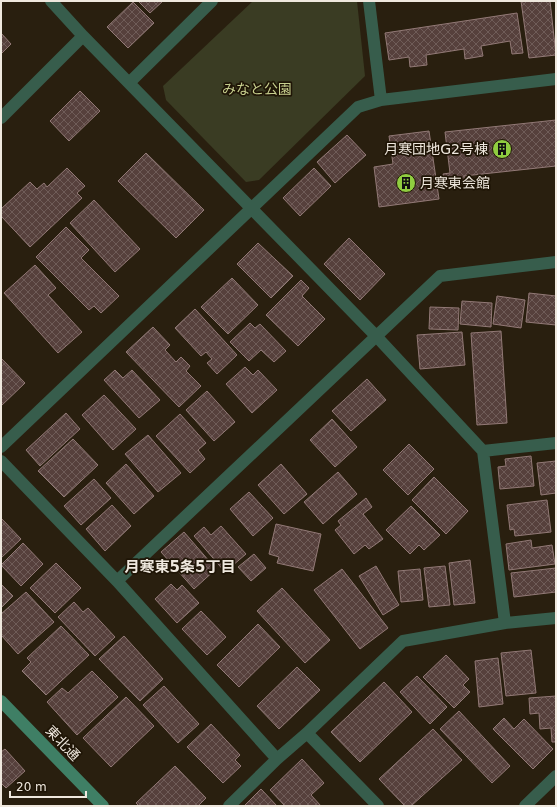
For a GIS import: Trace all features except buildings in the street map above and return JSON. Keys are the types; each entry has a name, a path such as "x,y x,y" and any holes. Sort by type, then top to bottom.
{"street":[{"path":"51,1 83,36 377,337 483,450 505,623"},
{"path":"129,83 212,1"},
{"path":"369,1 381,100"},
{"path":"1,118 83,36"},
{"path":"3,442 358,107 381,100 556,79"},
{"path":"116,580 377,337 440,276 556,262"},
{"path":"483,450 556,443"},
{"path":"1,461 116,580 277,759"},
{"path":"229,806 277,759 307,733 403,642 505,623 556,618"},
{"name":"東北通","path":"2,703 103,806"},
{"path":"307,733 378,806"},
{"path":"525,806 556,776"}],"green space":[{"name":"みなと公園","path":"253,1 357,1 365,76 259,180 246,182 166,100 163,86"}],"place":[{"name":"月寒団地G2号棟","path":"502,149"},
{"name":"月寒東会館","path":"406,183"}],"district":[{"name":"月寒東5条5丁目","path":"180,567"}]}
